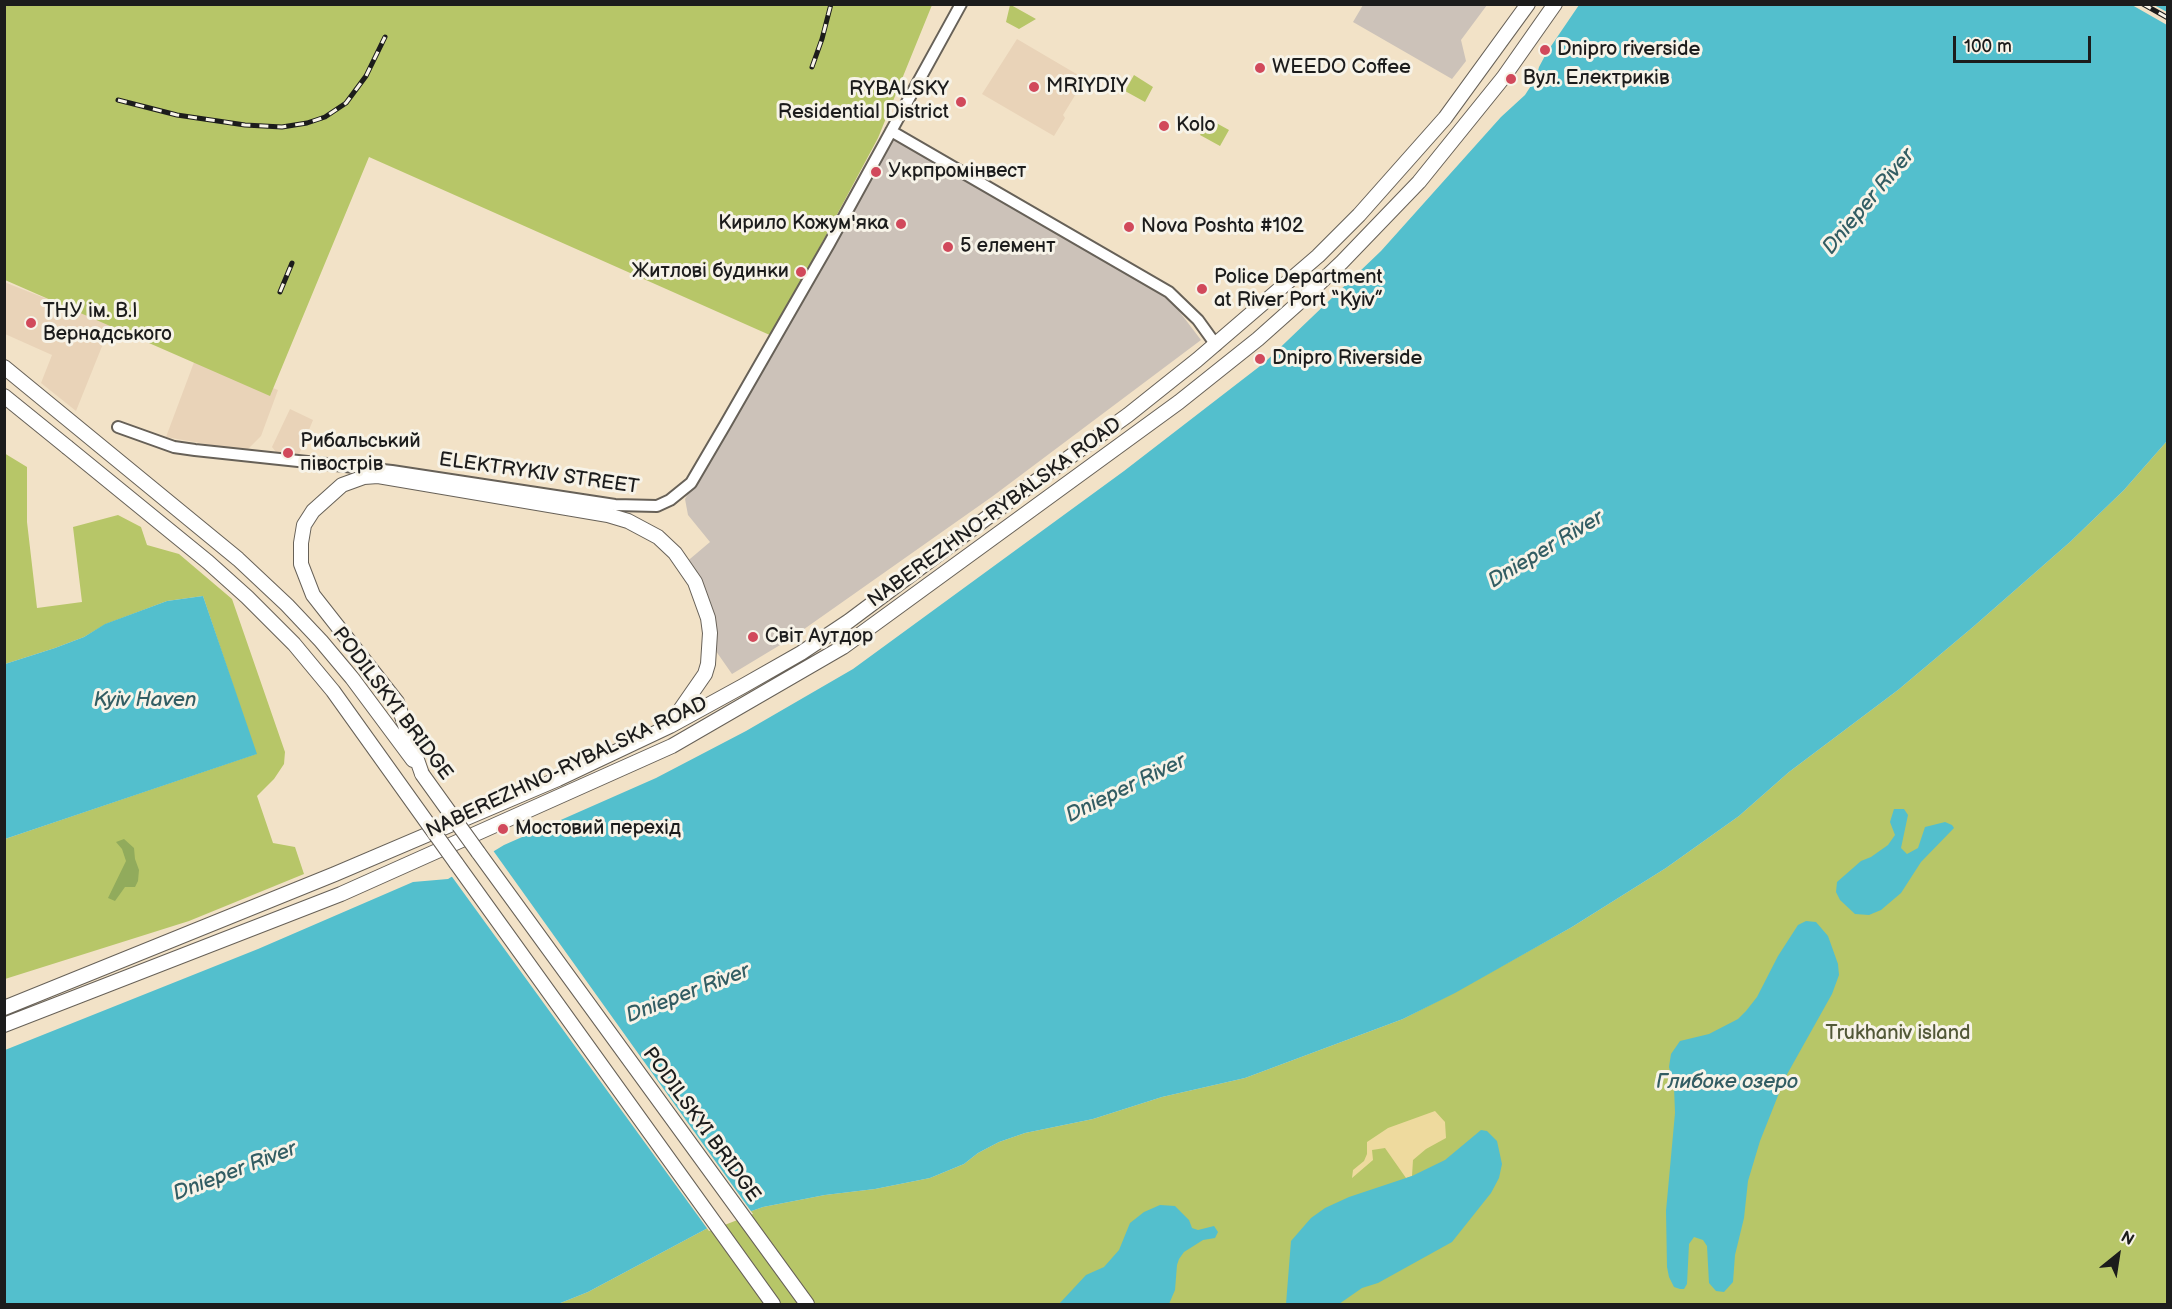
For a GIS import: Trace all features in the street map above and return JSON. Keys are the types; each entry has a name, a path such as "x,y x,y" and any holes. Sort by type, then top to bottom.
{"main road":[{"name":"NABEREZHNO-RYBALSKA ROAD","path":"4,1008 335,874 558,779 670,726 801,653 849,621 1128,415 1216,345 1317,256 1359,216 1445,118 1528,4"},
{"name":"NABEREZHNO-RYBALSKA ROAD","path":"4,1025 341,894 672,746 843,647 1179,402 1258,339 1304,298 1419,182 1496,87 1555,4"},
{"name":"PODILSKYI BRIDGE","path":"4,367 238,559 321,641 352,678 807,1305"},
{"name":"PODILSKYI BRIDGE","path":"4,396 208,562 301,651 339,699 773,1305"},
{"name":"PODILSKYI BRIDGE","path":"4,410 67,447"},
{"path":"422,774 397,702 313,595 301,564 304,525 323,501 342,485 364,477 378,476 608,515 649,531 675,553 695,582 710,633 710,650 705,674 670,726"}],"street":[{"name":"ELEKTRYKIV STREET","path":"118,427 174,447 392,471 615,505 657,506 681,493 691,483 823,254 961,4"},
{"path":"891,131 1169,292 1198,320 1216,345"}],"shaded area":[{"path":"1363,5 1487,5 1461,40 1466,61 1452,79 1353,22"},
{"name":"MRIYDIY","path":"1017,39 1085,79 1063,115 1065,118 1054,136 982,94"},
{"path":"891,136 1169,298 1201,340 993,496 790,639 732,674 711,644 684,564 710,542 688,515 685,499 777,343"},
{"path":"4,282 111,324 76,411 41,383 52,355 5,334"},
{"path":"196,357 278,390 261,436 246,451 166,437"},
{"path":"290,409 313,420 298,457 276,452 272,447"}],"green space":[{"path":"5,5 932,5 878,138 772,336 369,157 270,396 5,280"},
{"path":"1010,5 1036,19 1019,29 1006,22"},
{"path":"1134,75 1153,87 1145,102 1125,91"},
{"path":"1209,119 1229,130 1220,146 1200,135"},
{"name":"Trukhaniv island","path":"2167,441 2167,1304 558,1304 588,1292 706,1229 763,1207 930,1178 964,1164 978,1153 999,1142 1025,1133 1093,1119 1162,1097 1245,1078 1403,1019 1455,992 1572,927 1666,868 1739,816 1789,772 1898,690 1973,627 2070,542 2124,490"},
{"path":"4,453 27,467 27,522 37,608 82,602 73,527 118,515 141,527 147,545 179,554 232,599 285,752 284,764 274,779 257,796 273,843 295,847 304,874 189,921 5,979 5,839 256,754 203,596 167,601 106,624 84,637 5,664"},
{"path":"124,839 134,848 139,870 138,881 135,887 125,887 115,901 108,898 126,861 122,849 116,842"}],"sand":[{"path":"1435,1111 1445,1122 1446,1138 1426,1149 1413,1160 1412,1176 1406,1178 1385,1148 1372,1150 1373,1160 1352,1178 1353,1170 1364,1161 1367,1154 1367,1142 1388,1128"}],"water":[{"name":"Dnieper River","path":"1579,5 2167,5 2167,441 2124,490 2070,542 1973,627 1898,690 1789,772 1739,816 1666,868 1572,927 1455,993 1403,1019 1245,1078 1162,1097 1093,1119 1025,1133 999,1142 978,1153 964,1164 930,1178 763,1207 706,1229 588,1292 558,1304 5,1304 5,1050 258,949 413,882 448,879 504,845 656,778 746,731 853,669 1124,471 1264,363 1381,251 1501,117 1525,95 1536,78 1547,52"},
{"name":"Kyiv Haven","path":"203,596 257,754 5,839 5,664 84,637 105,624 167,601"},
{"path":"1894,809 1904,809 1908,815 1901,848 1907,854 1918,848 1925,827 1945,822 1954,828 1921,862 1901,893 1881,910 1869,915 1855,914 1840,900 1836,892 1837,882 1861,861 1888,845 1895,835 1890,822"},
{"name":"Глибоке озеро","path":"1806,921 1816,922 1828,936 1838,964 1839,975 1832,994 1785,1078 1760,1141 1748,1181 1744,1218 1735,1255 1733,1282 1724,1292 1716,1291 1709,1283 1707,1246 1703,1240 1694,1237 1689,1244 1687,1284 1684,1289 1674,1287 1667,1267 1666,1211 1675,1113 1674,1087 1669,1067 1671,1054 1680,1041 1709,1034 1738,1019 1757,997 1778,956 1798,925"},
{"path":"1481,1130 1487,1131 1497,1141 1502,1164 1499,1178 1491,1193 1452,1242 1378,1283 1362,1288 1339,1304 1286,1304 1291,1241 1311,1218 1325,1208 1349,1197 1412,1176 1445,1160"},
{"path":"1160,1205 1175,1206 1189,1220 1192,1228 1198,1230 1214,1226 1218,1232 1215,1238 1203,1240 1184,1252 1179,1259 1175,1290 1169,1304 1059,1304 1086,1275 1104,1267 1119,1250 1130,1223 1144,1212"}],"pier":[{"path":"2132,5 2154,5 2167,12 2167,25"},
{"path":"492,849 753,1214 709,1231 450,874"}],"railway":[{"path":"812,67 831,4"},
{"path":"2143,4 2168,18"},
{"path":"118,100 177,115 245,125 282,127 307,123 325,117 346,103 366,76 385,37"},
{"path":"280,292 292,263"}],"place":[{"name":"Dnipro riverside","path":"1545,50"},
{"name":"WEEDO Coffee","path":"1260,68"},
{"name":"Вул. Електриків","path":"1511,79"},
{"name":"MRIYDIY","path":"1034,87"},
{"name":"RYBALSKY Residential District","path":"961,102"},
{"name":"Kolo","path":"1164,126"},
{"name":"Укрпромінвест","path":"876,172"},
{"name":"Кирило Кожум'яка","path":"901,224"},
{"name":"Nova Poshta #102","path":"1129,227"},
{"name":"5 елемент","path":"948,247"},
{"name":"Житлові будинки","path":"801,272"},
{"name":"Police Department at River Port “Kyiv”","path":"1202,289"},
{"name":"ТНУ ім. В.І Вернадського","path":"31,323"},
{"name":"Dnipro Riverside","path":"1260,359"},
{"name":"Рибальський півострів","path":"288,453"},
{"name":"Світ Аутдор","path":"753,637"},
{"name":"Мостовий перехід","path":"503,829"}]}
